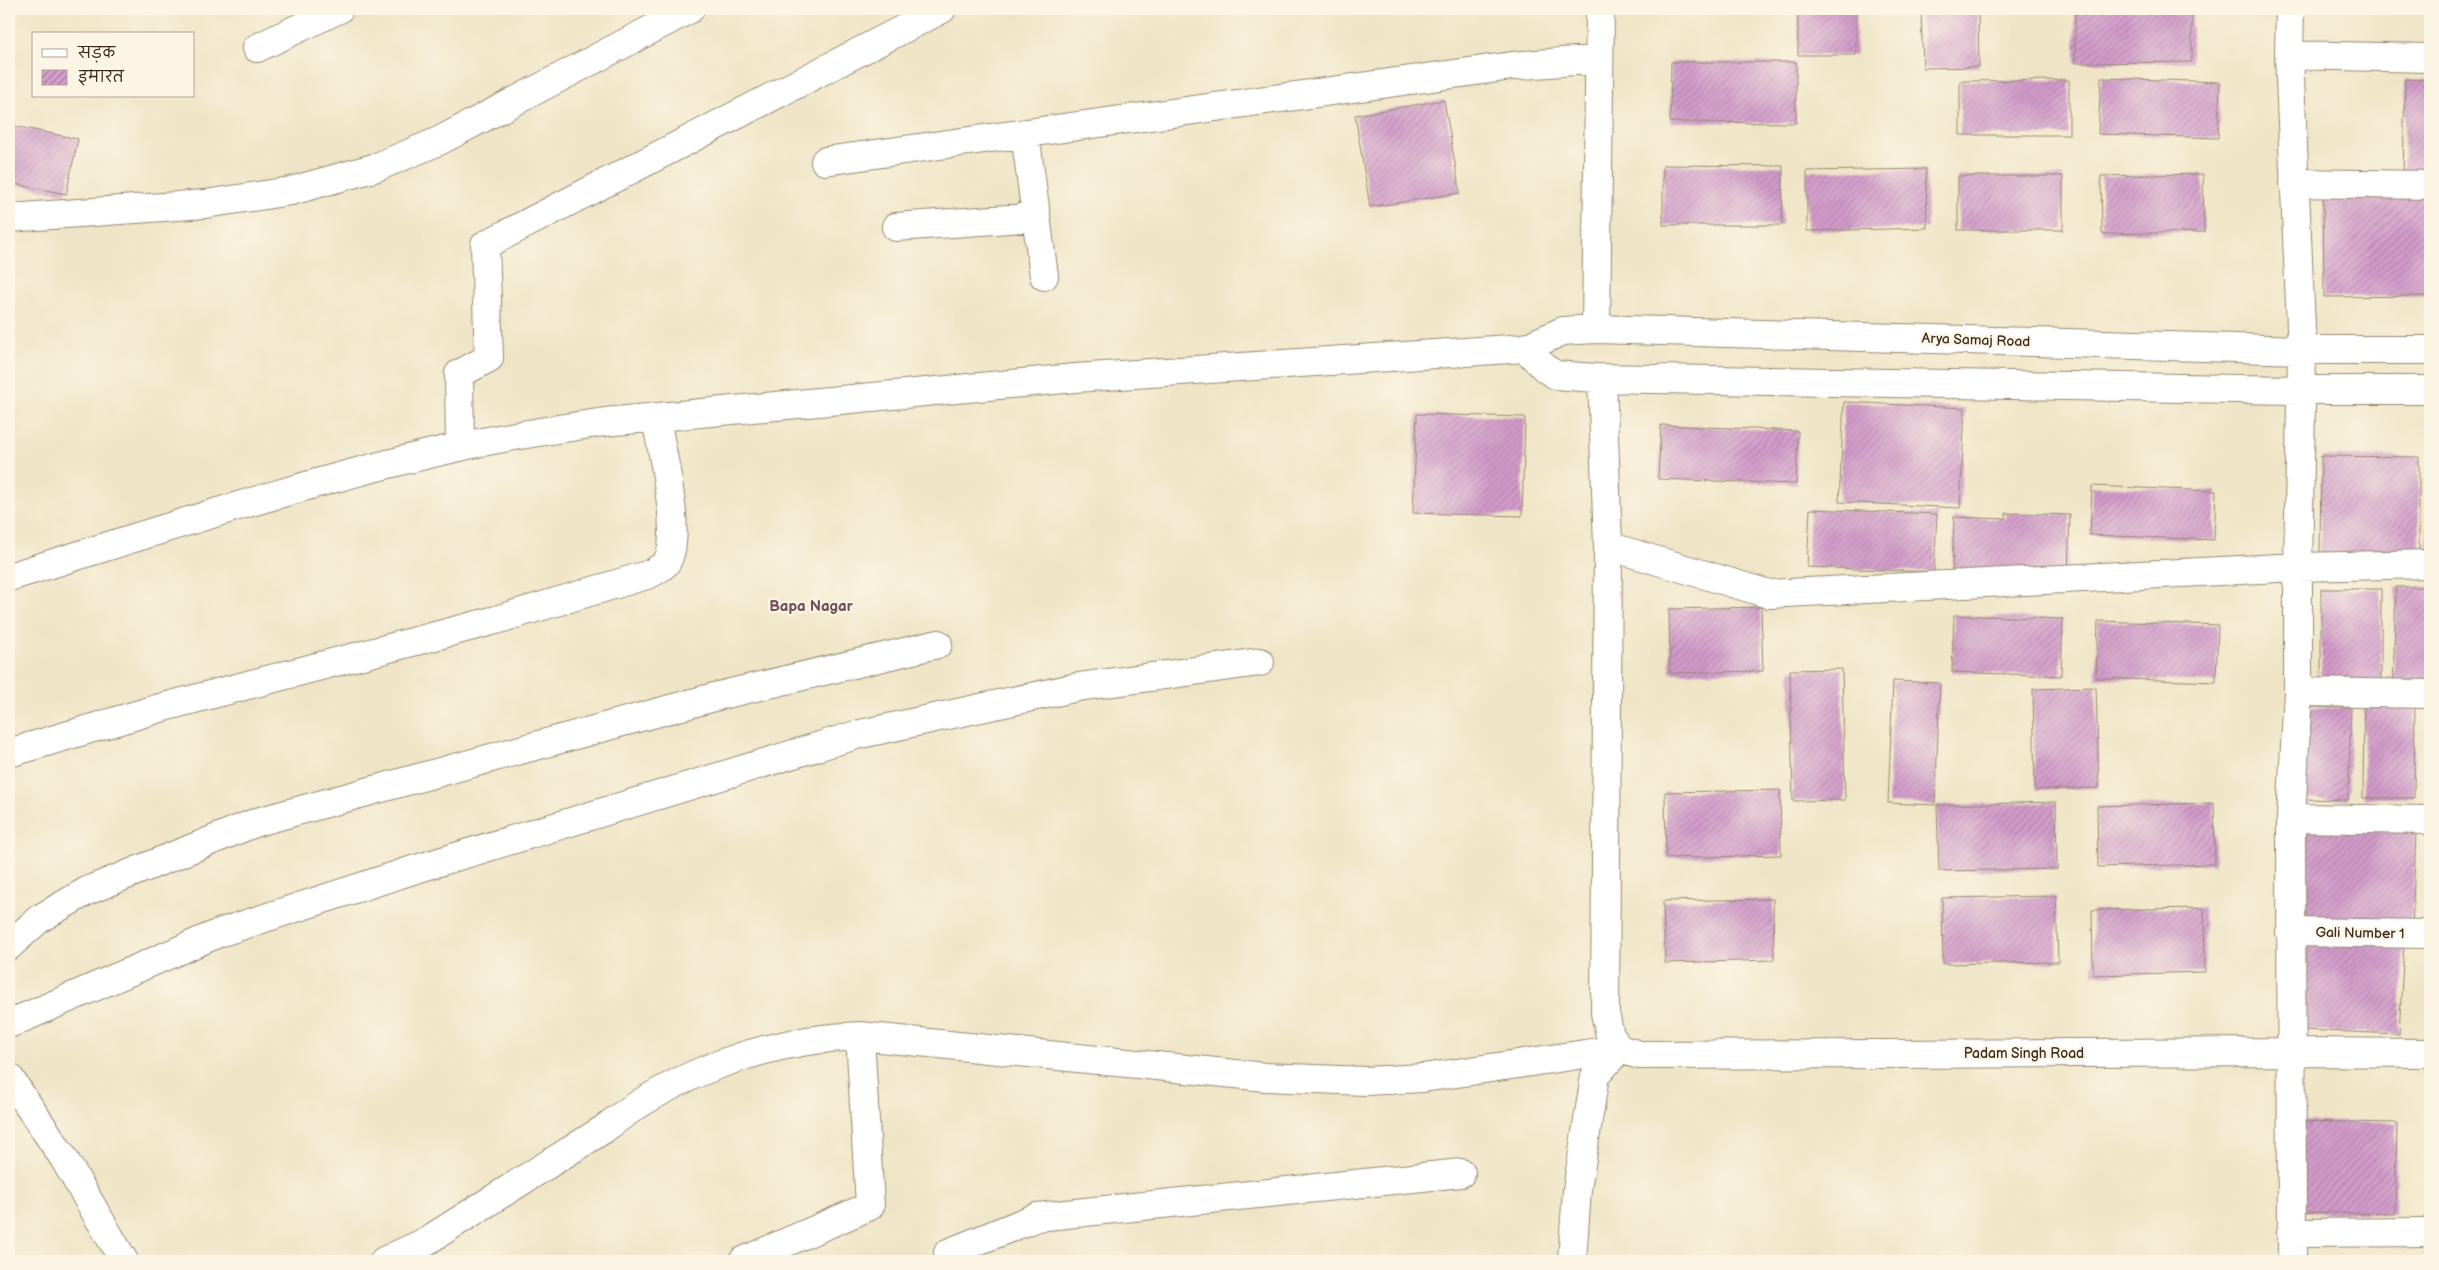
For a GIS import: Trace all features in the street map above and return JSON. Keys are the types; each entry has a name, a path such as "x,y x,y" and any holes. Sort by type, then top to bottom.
{"street":[{"path":"257,48 339,9"},
{"path":"9,218 205,204 291,191 377,166 439,141 690,9"},
{"path":"460,447 460,374 489,358 485,245 942,9"},
{"path":"1596,329 1600,9"},
{"path":"2290,9 2289,55 2302,350 2298,692 2291,818 2290,1052 2292,1261"},
{"path":"2289,55 2430,58"},
{"path":"826,161 1512,66 1599,59"},
{"path":"1025,133 1044,276"},
{"path":"2294,183 2430,184"},
{"path":"896,227 1036,217"},
{"name":"Arya Samaj Road","path":"1525,348 1563,331 1596,329 2302,350 2430,350"},
{"path":"9,577 350,474 460,447 545,431 656,418 1075,378 1525,348 1546,370 1556,375 1602,378 2301,390 2430,390"},
{"path":"1602,378 1608,546 1605,1013 1610,1035 1618,1049"},
{"path":"9,753 160,708 496,620 650,574 666,564 673,547 673,519 656,418"},
{"path":"1608,546 1769,594 2298,567 2430,564"},
{"path":"9,946 39,919 87,891 257,822 718,696 938,644"},
{"path":"9,1024 219,933 416,869 856,735 1078,687 1260,662"},
{"path":"2298,692 2430,694"},
{"path":"2291,818 2430,820"},
{"name":"Gali Number 1","path":"2290,932 2430,934"},
{"path":"384,1261 425,1242 604,1129 631,1108 664,1090 719,1065 772,1047 800,1041 860,1036 1265,1077 1365,1081 1423,1078 1618,1049"},
{"path":"743,1261 870,1206 860,1036"},
{"path":"1572,1261 1576,1190 1595,1076 1618,1049"},
{"name":"Padam Singh Road","path":"1618,1049 1640,1055 2430,1053"},
{"path":"9,1077 63,1157 124,1261"},
{"path":"952,1261 948,1253 1037,1217 1461,1173"},
{"path":"2291,1232 2430,1232"}],"building":[{"path":"1798,9 1856,9 1856,55 1798,55"},
{"path":"1921,9 1978,9 1979,67 1923,68"},
{"path":"2075,9 2192,9 2192,62 2075,63"},
{"path":"1671,62 1796,62 1796,123 1670,122"},
{"path":"2101,78 2220,82 2218,138 2098,134"},
{"path":"2405,79 2430,80 2430,178 2403,177"},
{"path":"2069,80 2069,135 1960,135 1960,81"},
{"path":"1444,100 1460,193 1370,207 1355,115"},
{"path":"9,125 78,139 66,194 9,183"},
{"path":"1663,165 1783,166 1782,225 1663,225"},
{"path":"1926,169 1927,228 1807,231 1807,171"},
{"path":"2203,174 2204,232 2102,234 2101,176"},
{"path":"1958,176 2063,176 2063,230 1958,230"},
{"path":"2430,191 2430,296 2324,297 2323,192"},
{"path":"1844,402 1965,408 1960,508 1839,502"},
{"path":"1417,414 1525,417 1522,516 1413,513"},
{"path":"1661,425 1798,431 1796,484 1658,479"},
{"path":"2321,456 2419,457 2419,558 2320,557"},
{"path":"2092,486 2216,491 2214,540 2090,535"},
{"path":"2429,502 2430,553 2427,553"},
{"path":"1810,509 1937,514 1934,572 1807,567"},
{"path":"2006,513 2070,515 2068,576 1952,572 1954,517 2006,519"},
{"path":"2396,587 2430,587 2430,688 2393,687"},
{"path":"2321,589 2381,589 2381,681 2321,681"},
{"path":"1761,607 1763,671 1670,673 1669,609"},
{"path":"1954,615 2063,619 2061,676 1952,672"},
{"path":"2098,621 2218,625 2216,682 2096,678"},
{"path":"1842,669 1845,800 1793,801 1790,670"},
{"path":"1893,681 1940,683 1935,805 1888,803"},
{"path":"2096,687 2099,788 2035,790 2033,689"},
{"path":"2364,699 2415,700 2414,798 2363,798"},
{"path":"2306,707 2351,708 2348,800 2302,799"},
{"path":"1780,790 1781,855 1666,858 1665,792"},
{"path":"2056,802 2057,869 1939,871 1937,805"},
{"path":"2214,803 2215,864 2098,867 2097,806"},
{"path":"2305,828 2416,831 2412,929 2302,926"},
{"path":"2056,896 2058,962 1943,964 1942,898"},
{"path":"1773,899 1774,960 1665,963 1663,901"},
{"path":"2204,908 2205,972 2093,975 2092,910"},
{"path":"2304,940 2404,944 2399,1034 2300,1030"},
{"path":"2297,1121 2397,1123 2395,1214 2295,1212"}],"district":[{"name":"Bapa Nagar","path":"811,606"}]}
